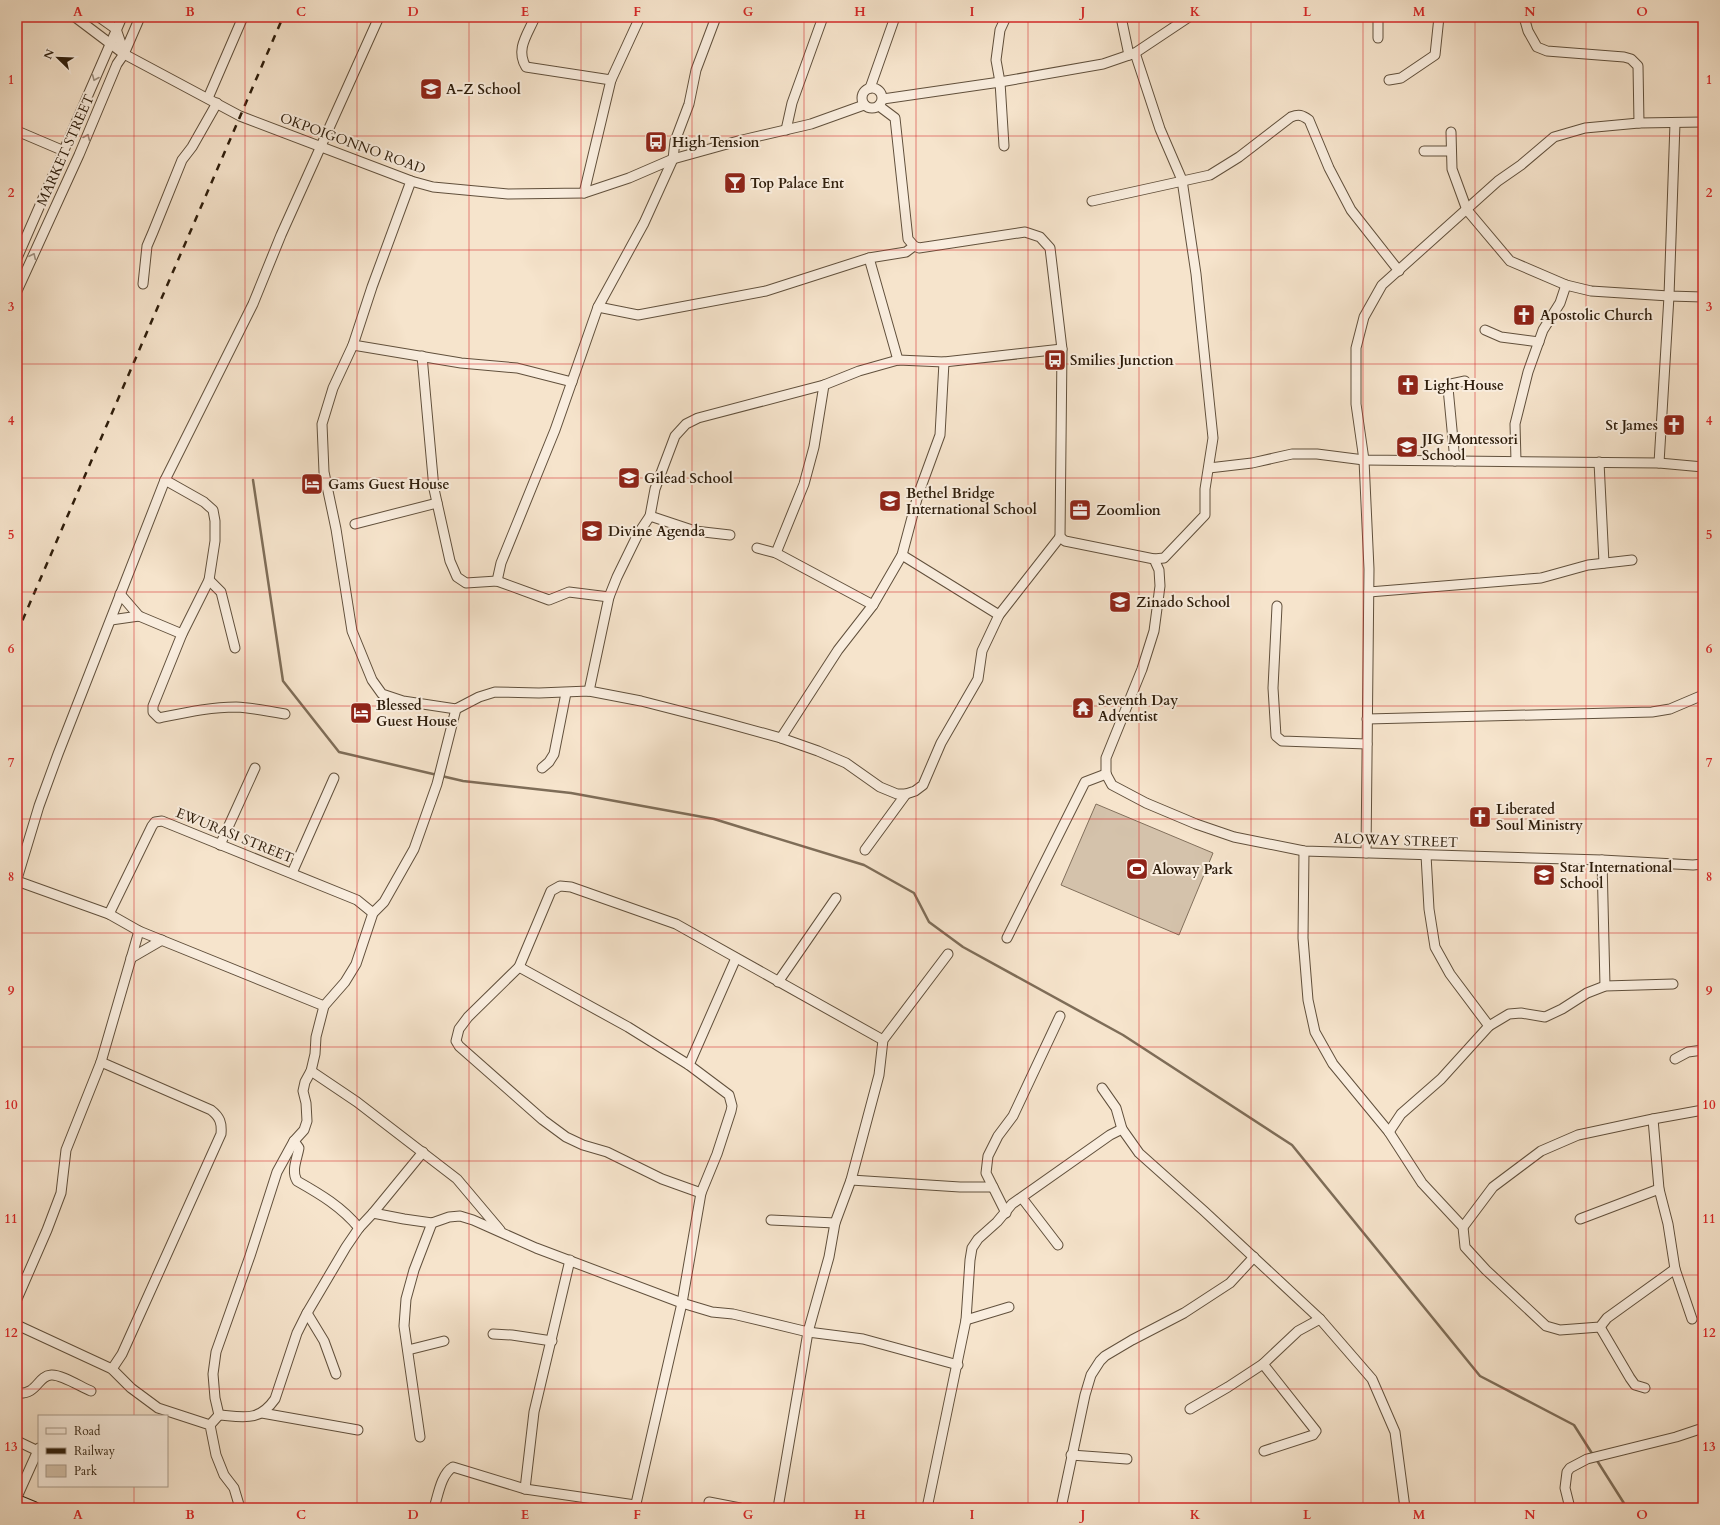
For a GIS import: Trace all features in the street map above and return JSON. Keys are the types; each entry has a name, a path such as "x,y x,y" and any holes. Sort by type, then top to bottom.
{"main road":[{"path":"17,1501 34,1508"}],"street":[{"name":"OKPOIGONNO ROAD","path":"75,17 111,42 124,54 240,116 411,181 433,187 508,194 584,193 629,178 673,159 810,124 864,105"},
{"path":"99,17 117,28 133,34"},
{"name":"MARKET STREET","path":"17,258 122,17"},
{"name":"MARKET STREET","path":"17,291 79,155 117,64 124,54 140,17"},
{"path":"208,98 242,17"},
{"path":"324,1006 139,931 109,914 17,880 39,806 165,480 253,304 319,147 379,17"},
{"path":"535,17 520,51 522,60 526,67 611,80"},
{"path":"584,193 611,80 640,17"},
{"path":"497,581 501,562 572,382 598,307 644,223 673,159 675,142 690,104 696,70 716,17"},
{"path":"786,130 792,103 823,17"},
{"path":"895,17 870,88 863,93 862,97 864,105 868,108 874,109 881,103 1103,64 1132,54 1189,17"},
{"path":"1004,146 1000,82 996,60 1000,30 1006,17"},
{"path":"1060,536 1065,541 1154,559 1164,558 1205,515 1205,489 1213,438 1196,274 1182,180 1160,129 1132,54 1121,17"},
{"path":"1378,17 1378,38"},
{"path":"1390,80 1401,78 1435,55 1439,17"},
{"path":"1524,17 1528,31 1537,47 1547,51 1624,57 1636,62 1638,66 1639,123"},
{"path":"117,28 124,54"},
{"path":"411,181 372,287 353,345 333,388 322,424 324,472 336,529 352,630 372,680 382,694 404,701 456,709 478,697 495,692 566,693 590,691 640,701 781,738 846,763 880,787 897,794 906,794 915,791 923,785 941,743 978,679 982,651 999,616 1060,536 1062,349 1050,248 1040,237 1025,232 919,248 914,246 908,239 895,118 881,103 882,94 879,90 870,88"},
{"path":"144,284 147,246 152,232 182,160 192,147 217,103"},
{"path":"1092,201 1210,175 1239,157 1291,117 1298,115 1304,116 1309,120 1329,168 1351,210 1399,271"},
{"path":"1366,853 1369,592 1364,460 1356,404 1356,348 1364,317 1382,285 1498,181 1521,165 1554,137 1585,128 1639,123 1703,122"},
{"path":"1659,463 1669,296 1675,123"},
{"path":"17,132 64,151"},
{"path":"1451,132 1452,169 1467,210 1510,261 1566,285 1591,291 1669,296 1703,296"},
{"path":"1424,151 1451,151"},
{"path":"598,307 638,315 766,291 869,258 906,252 914,246"},
{"path":"869,258 898,360"},
{"path":"1516,461 1515,424 1528,372 1543,330 1560,303 1566,285"},
{"path":"1485,330 1501,337 1539,342"},
{"path":"353,345 461,363 517,368 572,382"},
{"path":"590,691 609,597 638,534 650,516 655,489 675,436 686,424 698,418 824,385 859,371 898,360 944,362 1062,349"},
{"path":"422,356 437,503 450,561 457,576 466,583 497,581 549,600 569,592 609,597"},
{"path":"781,738 838,650 873,605 902,555 918,495 940,435 944,362"},
{"path":"1454,461 1448,388 1451,384 1465,381"},
{"path":"776,553 804,484 814,447 824,385"},
{"path":"1209,468 1252,463 1292,454 1318,454 1364,460 1659,463 1703,467"},
{"path":"1599,462 1604,563"},
{"path":"165,480 204,502 213,510 215,521 215,541 209,580 182,634 153,706 155,715 159,718 196,710 236,707 254,708 285,714"},
{"path":"355,524 437,503"},
{"path":"650,516 695,531 730,535"},
{"path":"757,548 776,553 873,605"},
{"path":"902,555 999,616"},
{"path":"1007,938 1085,782 1106,774 1106,758 1142,668 1154,631 1160,586 1159,570 1154,559"},
{"path":"1369,592 1541,578 1588,565 1632,560"},
{"path":"209,580 221,592 235,648"},
{"path":"120,594 139,616 182,634"},
{"path":"1277,606 1273,688 1276,736 1282,741 1367,744"},
{"path":"111,620 139,616"},
{"path":"542,768 549,762 554,754 566,693"},
{"path":"1367,719 1652,712 1670,709 1703,695"},
{"path":"219,1414 215,1398 213,1374 216,1352 250,1256 277,1172 294,1141 304,1130 307,1122 306,1103 303,1091 305,1082 311,1071 315,1054 316,1037 324,1006 345,982 356,964 373,912 384,902 407,862 419,836 438,784 456,709"},
{"path":"220,845 255,768"},
{"name":"ALOWAY STREET","path":"1106,774 1112,785 1146,803 1196,824 1234,837 1304,851 1602,860 1693,865 1703,864"},
{"path":"292,873 334,778"},
{"path":"865,850 906,794"},
{"name":"EWURASI STREET","path":"109,914 152,826 156,822 162,822 292,873 357,900 373,912"},
{"path":"1304,851 1303,938 1308,1000 1315,1032 1333,1064 1389,1132 1422,1183 1462,1227 1465,1248 1486,1270 1546,1326 1560,1330 1600,1327 1607,1318 1675,1269"},
{"path":"1426,855 1428,909 1435,947 1450,974 1489,1026"},
{"path":"1602,860 1605,986"},
{"path":"700,1193 662,1179 607,1152 583,1145 566,1137 543,1120 459,1046 456,1041 459,1029 468,1017 519,967 551,891 560,886 571,887 676,924 883,1040"},
{"path":"778,982 836,898"},
{"path":"17,1299 47,1230 61,1193 66,1150 101,1062 139,931"},
{"path":"131,958 162,940"},
{"path":"778,1508 808,1332 826,1271 835,1223 851,1180 879,1075 883,1040 948,954"},
{"path":"689,1065 736,958"},
{"path":"434,1508 445,1476 453,1467 525,1489 635,1506 682,1303 700,1193 717,1154 732,1106 729,1095 689,1065 628,1027 519,967"},
{"path":"1389,1132 1400,1114 1441,1079 1489,1026 1509,1014 1521,1013 1545,1017 1562,1009 1587,993 1605,986 1673,984"},
{"path":"1006,1213 986,1173 988,1156 998,1136 1013,1116 1060,1016"},
{"path":"1675,1059 1688,1052 1703,1050"},
{"path":"101,1062 211,1110 218,1115 222,1124 221,1134 122,1354 112,1369"},
{"path":"311,1071 357,1102 457,1179 502,1233"},
{"path":"1102,1088 1116,1108 1122,1129 1138,1153 1320,1318 1372,1379 1395,1432 1405,1508"},
{"path":"1462,1227 1493,1187 1541,1151 1578,1135 1703,1110"},
{"path":"1653,1119 1659,1189 1668,1224 1675,1269 1692,1318"},
{"path":"927,1508 958,1365 966,1320 972,1248 978,1239 1006,1213 1012,1204 1110,1135 1122,1129"},
{"path":"294,1141 299,1148 294,1170 294,1176 297,1181 325,1198 349,1216 360,1228"},
{"path":"219,1414 249,1418 262,1413 269,1408 275,1399 297,1334 307,1313 329,1275 360,1228 374,1213 423,1152"},
{"path":"851,1180 960,1187 993,1187"},
{"path":"1580,1219 1659,1189"},
{"path":"1022,1198 1058,1245"},
{"path":"374,1213 432,1223 449,1217 460,1216 682,1303 712,1312 732,1314 808,1332 863,1339 958,1365"},
{"path":"771,1220 835,1223"},
{"path":"420,1437 404,1326 406,1299 414,1270 432,1223"},
{"path":"1061,1508 1071,1455 1091,1375 1100,1361 1105,1356 1132,1340 1184,1313 1230,1283 1254,1257"},
{"path":"525,1489 534,1412 570,1260"},
{"path":"966,1320 1009,1307"},
{"path":"307,1313 324,1341 336,1374"},
{"path":"1190,1408 1228,1387 1263,1364 1298,1331 1320,1318"},
{"path":"17,1325 112,1369 131,1388 158,1408 210,1425"},
{"path":"1600,1327 1630,1378 1635,1384 1645,1388"},
{"path":"493,1334 552,1341"},
{"path":"408,1350 444,1341"},
{"path":"1263,1364 1316,1431 1312,1434 1264,1451"},
{"path":"17,1393 25,1394 30,1392 46,1376 53,1375 91,1391"},
{"path":"262,1413 358,1430"},
{"path":"210,1425 219,1414"},
{"path":"210,1425 216,1455 224,1475 234,1488 240,1508"},
{"path":"1570,1508 1565,1488 1567,1472 1570,1468 1587,1459 1676,1437 1703,1428"},
{"path":"17,1441 38,1450"},
{"path":"17,1497 38,1452"},
{"path":"1071,1455 1127,1459"},
{"path":"709,1502 740,1508"}],"green space":[{"name":"Aloway Park","path":"1096,804 1213,853 1179,935 1061,885"}],"waterway":[{"path":"253,480 283,681 339,752 463,781 571,793 714,819 864,865 914,893 929,922 963,947 1123,1035 1292,1145 1480,1376 1574,1425 1593,1455"},
{"path":"1596,1459 1627,1508"}],"railway":[{"path":"17,633 283,17"}],"place":[{"name":"A-Z School","path":"431,89"},
{"name":"High Tension","path":"656,142"},
{"name":"Top Palace Ent","path":"735,183"},
{"name":"Apostolic Church","path":"1524,315"},
{"name":"Smilies Junction","path":"1055,360"},
{"name":"Light House","path":"1408,385"},
{"name":"St James","path":"1674,425"},
{"name":"JIG Montessori School","path":"1407,447"},
{"name":"Gilead School","path":"629,478"},
{"name":"Gams Guest House","path":"312,484"},
{"name":"Bethel Bridge International School","path":"890,501"},
{"name":"Zoomlion","path":"1080,510"},
{"name":"Divine Agenda","path":"592,531"},
{"name":"Zinado School","path":"1120,602"},
{"name":"Seventh Day Adventist","path":"1083,708"},
{"name":"Blessed Guest House","path":"361,713"},
{"name":"Liberated Soul Ministry","path":"1480,817"},
{"name":"Aloway Park","path":"1137,869"},
{"name":"Star International School","path":"1544,875"}]}
